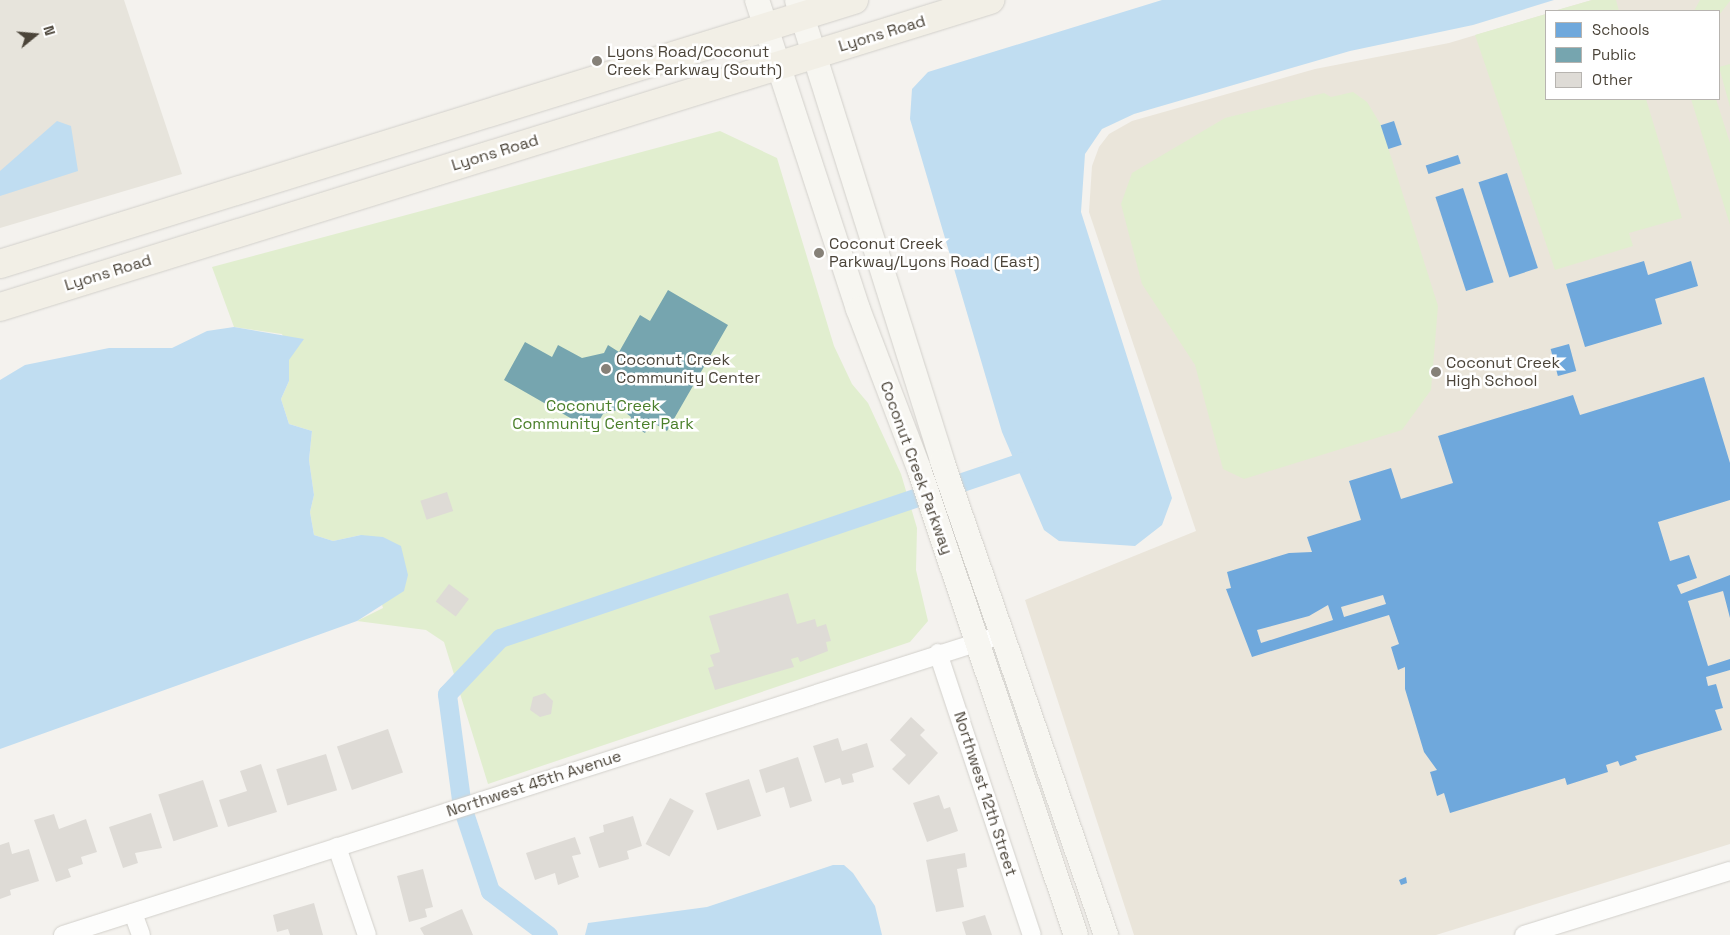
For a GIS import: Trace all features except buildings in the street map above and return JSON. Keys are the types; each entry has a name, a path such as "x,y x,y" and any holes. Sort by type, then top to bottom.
{"main road":[{"name":"Coconut Creek Parkway","path":"757,0 858,309 919,469 1076,935"},
{"path":"0,264 766,28 800,8 854,0"},
{"name":"Lyons Road","path":"0,307 990,0"},
{"name":"Coconut Creek Parkway","path":"800,8 942,461 1004,634 1106,935"}],"street":[{"name":"Northwest 45th Avenue","path":"63,935 938,653 1004,634"},
{"name":"Northwest 12th Street","path":"938,653 1032,935"},
{"path":"337,847 367,935"},
{"path":"1524,935 1730,871"},
{"path":"133,913 141,935"}],"shaded area":[{"path":"0,0 124,0 182,174 0,228"},
{"name":"Coconut Creek High School","path":"1592,0 1730,0 1730,844 1436,935 1134,935 1025,600 1196,531 1089,212 1092,166 1099,147 1109,134 1132,121 1315,69 1449,43 1545,14 1545,100 1720,100 1720,10 1557,10"}],"green space":[{"path":"1592,0 1616,0 1619,10 1557,10"},
{"path":"1700,0 1730,0 1720,14 1720,10 1695,10"},
{"path":"1545,14 1545,100 1646,100 1682,218 1629,233 1633,246 1555,270 1475,35"},
{"path":"1730,64 1730,107 1720,71 1720,67"},
{"path":"1353,92 1367,102 1381,125 1438,306 1431,390 1402,430 1244,479 1223,469 1195,365 1142,284 1121,204 1132,173 1225,118 1324,93 1331,97"},
{"path":"1691,100 1716,100 1730,143 1730,225"},
{"name":"Coconut Creek Community Center Park","path":"720,131 777,158 834,346 852,384 868,403 901,474 917,528 916,570 928,621 910,642 488,784 444,642 426,630 357,621 383,608 361,535 333,541 314,535 310,512 314,495 309,460 312,431 289,424 281,399 289,381 289,360 282,334 234,327 212,267"}],"water":[{"path":"1162,0 1554,0 1473,25 1350,51 1134,114 1102,129 1085,154 1081,212 1172,498 1162,525 1135,546 1059,541 1044,530 1002,432 910,119 912,89 928,72"},
{"path":"57,121 71,126 78,171 0,196 0,171"},
{"path":"234,327 304,339 289,360 289,381 281,399 289,424 312,431 309,460 314,495 310,512 314,535 333,541 361,535 383,537 401,546 408,575 404,591 357,621 0,749 0,380 25,365 109,348 172,348 207,331"},
{"path":"833,865 844,865 853,873 875,906 882,935 585,935 588,923 707,907"}],"waterway":[{"path":"548,935 490,891 462,807 447,694 500,638 1039,456"}],"place":[{"name":"Lyons Road/Coconut Creek Parkway (South)","path":"597,61"},
{"name":"Coconut Creek Parkway/Lyons Road (East)","path":"819,253"},
{"name":"Coconut Creek Community Center","path":"606,369"},
{"name":"Coconut Creek High School","path":"1436,372"}]}
